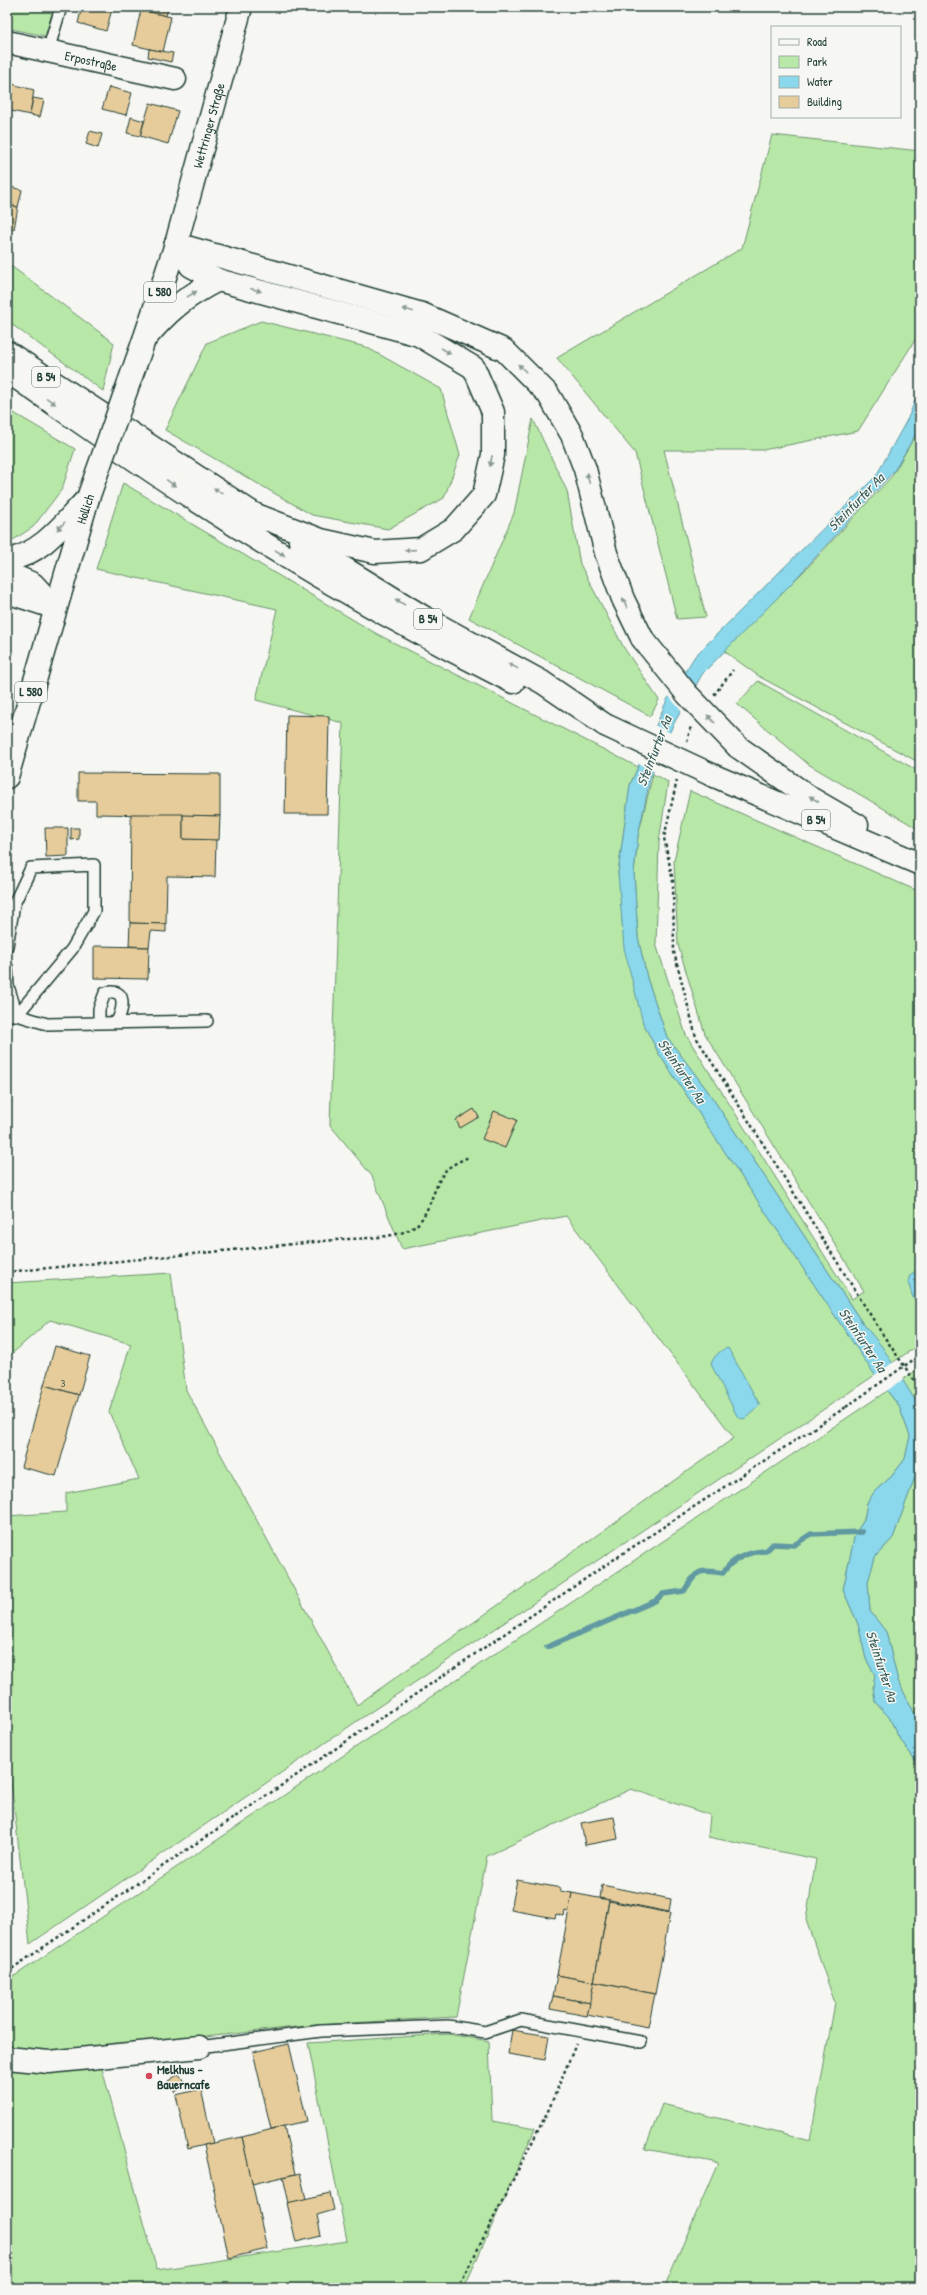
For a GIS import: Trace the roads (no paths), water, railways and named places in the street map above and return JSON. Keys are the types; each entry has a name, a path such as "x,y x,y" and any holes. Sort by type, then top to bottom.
{"main road":[{"name":"Wettringer Straße","path":"176,244 241,7"},
{"name":"Erpostraße","path":"7,42 175,79"},
{"path":"176,244 191,266 218,280 419,335 474,368 493,412 493,455 484,495 454,529 421,549 375,552 321,540 251,513"},
{"path":"176,244 422,314 504,350 548,394 572,435 585,469 606,553 623,599 642,638 687,694 738,747 812,798 920,862"},
{"name":"Hollich","path":"7,777 88,498 176,244"},
{"path":"144,340 165,315 190,295 218,280"},
{"name":"B 54","path":"7,352 251,513 425,618 542,682 605,725"},
{"name":"B 54","path":"7,371 193,499 291,560 448,649 550,700 712,775 920,862"},
{"path":"7,560 18,558 46,542 88,498"},
{"path":"7,573 33,584 55,608"},
{"path":"7,592 55,608"},
{"path":"7,2058 49,2062 199,2047"}],"lane":[{"path":"48,51 61,7"},
{"path":"7,946 14,904 31,868 94,865 94,911 72,949 12,1015"},
{"path":"7,967 12,1015"},
{"path":"99,1022 101,1001 105,993 112,991 121,996 122,1012 117,1022"},
{"path":"12,1015 47,1024 207,1021"},
{"path":"199,2047 321,2031 448,2026 485,2032 521,2020 641,2042"}],"water":[{"name":"Steinfurter Aa","path":"920,388 920,427 894,471 791,584 703,673 673,725 650,779 638,836 634,873 638,937 647,978 667,1037 707,1090 861,1321 883,1348 920,1408 920,1463 893,1538 875,1557 868,1582 870,1611 886,1632 898,1681 920,1724 920,1767 898,1736 889,1717 875,1702 873,1686 875,1675 866,1659 858,1624 843,1590 855,1534 864,1520 867,1503 875,1491 891,1477 905,1459 910,1436 899,1406 872,1371 659,1054 643,1023 624,948 618,873 630,785 667,700 695,656 876,476 908,418"},
{"path":"920,1268 920,1300 913,1298 908,1282 910,1275"},
{"path":"728,1348 760,1405 746,1418 742,1419 737,1416 711,1364 718,1354"}],"waterway":[{"path":"547,1647 655,1601 663,1594 684,1591 692,1579 699,1573 703,1571 723,1573 726,1568 736,1560 747,1554 766,1551 773,1544 794,1545 811,1534 862,1532"}],"place":[{"name":"Melkhus - Bauerncafe","path":"149,2076"}]}
